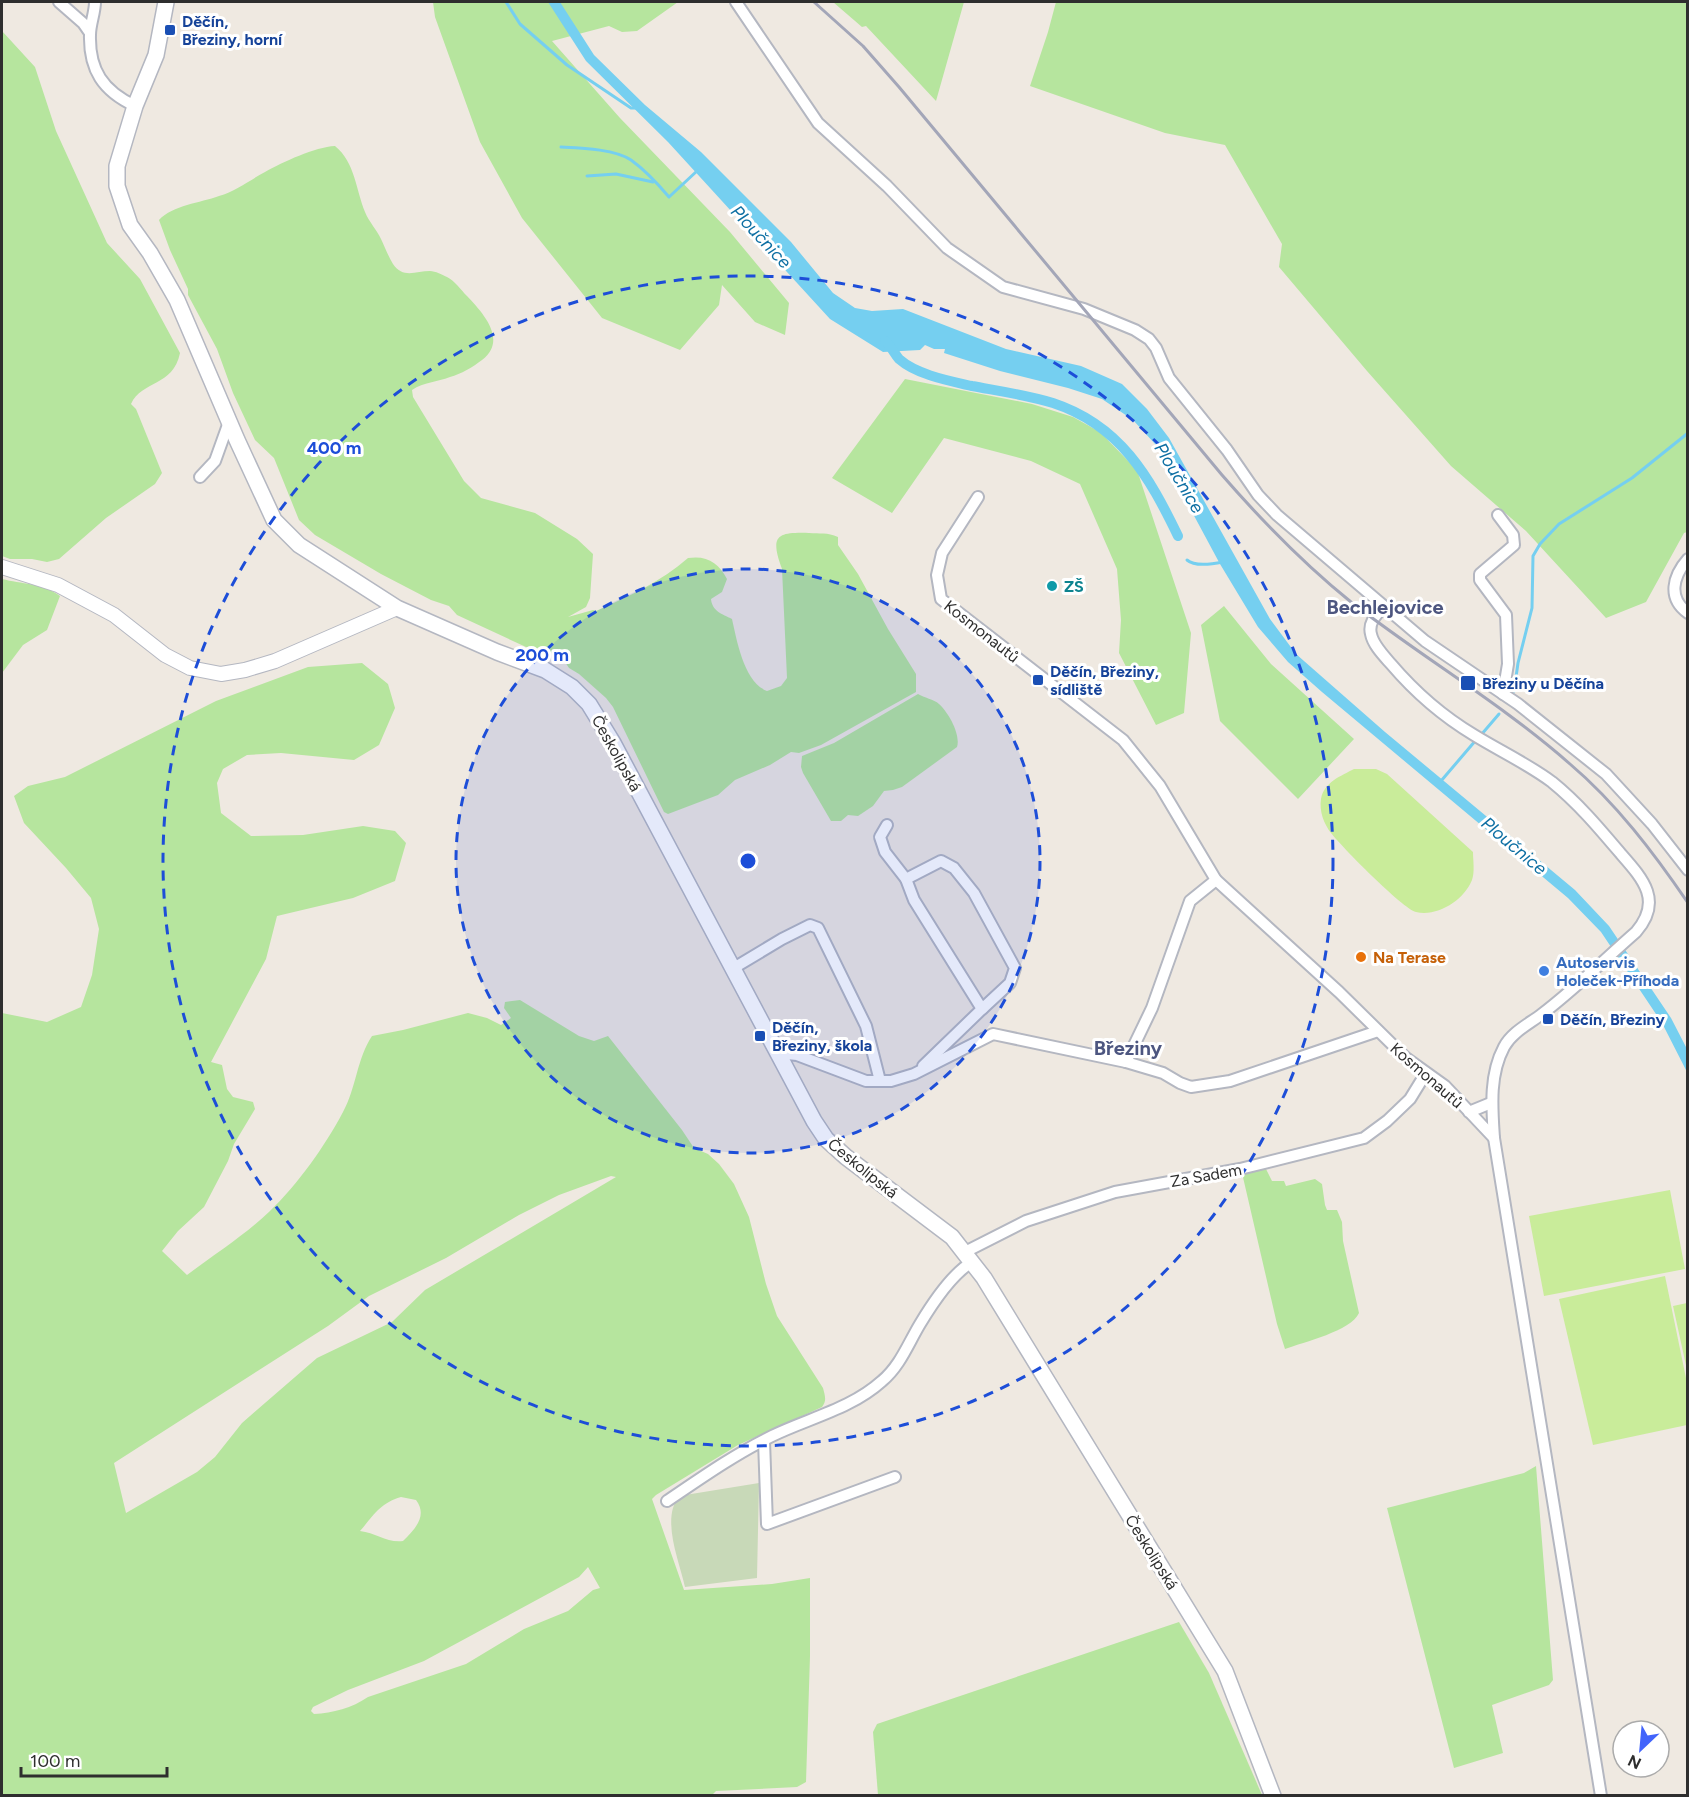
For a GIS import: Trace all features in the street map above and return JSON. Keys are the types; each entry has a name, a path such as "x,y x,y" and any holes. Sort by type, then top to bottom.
{"main road":[{"name":"Českolipská","path":"166,2 156,55 135,106 117,166 117,186 130,225 150,253 177,300 274,520 299,545 397,608 496,652 545,670 572,687 589,704 613,743 814,1121 826,1139 846,1157 934,1222 952,1237 969,1257 1225,1671 1273,1796"}],"street":[{"path":"59,2 90,33"},
{"path":"95,2 90,33 92,63 103,83 112,92 135,106"},
{"path":"736,2 818,123 887,186 947,248 1003,287 1084,309 1135,330 1149,339 1170,378 1227,450 1258,495 1290,527 1425,641 1503,694 1606,774 1652,824 1688,870"},
{"path":"200,477 215,461 229,422"},
{"name":"Kosmonautů","path":"978,497 942,553 937,575 940,599 1123,740 1160,786 1216,880 1339,992 1406,1058 1445,1086 1494,1138"},
{"path":"1498,515 1513,535 1514,545 1480,574 1480,580 1506,615 1508,664 1503,694"},
{"path":"1688,560 1680,570 1673,586 1675,598 1688,614"},
{"path":"2,567 58,585 114,615 165,655 189,668 221,674 275,661 397,608"},
{"path":"1383,607 1373,619 1371,626 1371,636 1381,653 1410,684 1474,736 1531,768 1585,811 1639,874 1646,886 1650,907 1643,924 1636,932 1542,1014 1512,1036 1502,1053 1492,1086 1491,1103 1494,1138 1601,1796"},
{"path":"887,825 880,837 885,852 906,879 914,900 983,1008"},
{"path":"906,879 941,861 954,868 974,893 1015,968 1010,983 914,1074"},
{"path":"1126,1062 1152,1008 1190,901 1216,880"},
{"path":"732,969 810,925 818,928 867,1026 880,1081"},
{"path":"777,1053 797,1055 866,1081 891,1081 914,1074 993,1034 1126,1062 1163,1073 1191,1088 1230,1080 1378,1031"},
{"name":"Za Sadem","path":"667,1501 742,1453 860,1397 885,1379 899,1362 921,1323 969,1257 1026,1221 1115,1192 1240,1169 1364,1138 1410,1100 1426,1072"},
{"path":"1469,1112 1491,1103"},
{"path":"764,1441 767,1524 895,1477"}],"green space":[{"path":"433,2 678,2 637,31 622,32 609,26 552,41 620,118 730,232 789,303 785,335 755,322 722,285 719,305 680,350 602,318 522,218 480,142 435,17"},
{"path":"833,2 964,2 936,101 866,26 862,27"},
{"path":"1056,2 1687,2 1687,532 1684,533 1646,602 1606,618 1526,531 1451,466 1279,267 1282,244 1225,145 1165,133 1030,86"},
{"path":"2,31 35,67 56,131 107,243 140,279 180,353 171,372 142,391 131,404 136,409 162,473 155,484 106,518 59,559 47,562 10,559 2,556"},
{"path":"335,146 347,160 367,216 397,269 405,273 432,271 450,279 486,318 493,335 493,344 482,360 458,374 417,387 412,390 413,397 464,481 481,498 535,513 577,539 593,554 590,598 586,607 568,617 596,611 632,594 667,574 688,558 707,559 720,569 727,579 722,592 711,599 713,606 718,612 732,619 747,670 759,686 767,691 781,686 787,678 782,569 777,549 779,538 789,534 830,534 838,537 838,545 858,574 916,674 916,692 821,745 799,753 791,752 770,765 735,780 718,795 668,814 664,812 613,707 579,674 569,668 563,659 547,651 526,647 457,615 449,606 431,600 381,574 315,535 299,520 274,458 255,440 233,393 217,349 188,295 188,289 159,220 179,208 231,191 299,156"},
{"path":"905,379 1032,404 1073,417 1100,432 1137,470 1191,633 1184,713 1156,725 1119,653 1121,620 1117,569 1080,484 1031,461 944,438 892,513 832,478"},
{"path":"2,579 39,586 60,596 47,630 23,645 2,673"},
{"path":"1224,606 1271,664 1354,739 1298,799 1220,721 1201,625"},
{"path":"362,663 388,684 395,708 379,745 354,760 281,753 247,755 223,769 217,783 221,813 251,836 303,835 363,826 395,831 406,843 395,881 353,898 277,916 266,959 211,1062 222,1065 227,1089 233,1097 253,1102 255,1109 234,1144 228,1161 204,1207 178,1231 162,1251 187,1275 270,1211 291,1189 336,1125 351,1094 363,1054 372,1036 468,1013 501,1025 511,1018 504,1008 505,1002 520,1000 579,1036 594,1041 608,1036 694,1148 708,1154 734,1184 749,1217 766,1284 777,1316 824,1391 825,1400 822,1407 738,1445 652,1499 684,1590 772,1584 810,1578 806,1782 797,1787 716,1791 711,1796 2,1795 2,1013 47,1022 81,1007 92,975 99,929 91,898 24,823 14,796 28,786 65,777 216,701 308,667","holes":["611,1176 616,1177 425,1290 392,1322 317,1358 242,1423 215,1457 197,1472 126,1513 114,1463 328,1326 369,1296 446,1258 519,1215 559,1195","401,1497 416,1500 421,1511 416,1527 403,1541 392,1541 360,1531 378,1510","588,1567 600,1588 593,1590 568,1611 524,1629 466,1664 368,1697 342,1709 314,1714 311,1711 313,1707 348,1690 424,1661 579,1577"]},
{"path":"918,694 937,702 947,713 956,730 957,747 902,787 884,791 873,806 858,816 848,815 841,821 831,821 803,773 802,756 834,743"},
{"path":"1354,769 1376,769 1387,774 1473,852 1472,880 1457,900 1433,912 1416,912 1372,876 1331,833 1321,813 1323,793 1334,780"},
{"path":"1265,1167 1272,1181 1284,1181 1286,1186 1315,1179 1322,1184 1327,1210 1337,1210 1342,1222 1343,1241 1359,1313 1347,1325 1337,1330 1285,1349 1277,1324 1242,1173"},
{"path":"1670,1190 1685,1269 1544,1296 1529,1216"},
{"path":"1665,1276 1687,1383 1687,1425 1593,1445 1559,1299"},
{"path":"1687,1303 1688,1370 1673,1306"},
{"path":"1536,1466 1553,1680 1549,1685 1492,1705 1503,1753 1454,1768 1387,1508 1524,1473"},
{"path":"759,1483 757,1578 685,1587 671,1528 674,1505 679,1496"},
{"path":"1179,1622 1209,1673 1262,1795 878,1795 873,1732 877,1724"}],"water":[{"name":"Ploučnice","path":"548,2 560,2 594,55 645,105 701,152 791,242 833,293 855,308 872,311 903,309 1006,349 1081,366 1122,384 1147,409 1169,438 1270,619 1296,654 1385,732 1575,890 1609,926 1671,1018 1687,1049 1687,1072 1662,1023 1601,932 1568,898 1288,662 1258,627 1220,564 1156,445 1133,420 1102,399 1000,371 944,353 945,349 934,349 925,345 920,350 883,352 830,319 668,142 586,61"}],"waterway":[{"path":"506,2 520,24 567,65 631,108 637,108"},
{"path":"561,147 597,150 624,156 656,182 669,197 697,171"},
{"path":"587,176 616,174 653,182"},
{"path":"885,341 906,365 934,377 1053,403 1097,425 1130,455 1156,493 1178,536"},
{"path":"1514,691 1518,663 1532,608 1533,556 1540,544 1559,524 1632,478 1688,433"},
{"path":"1187,560 1199,564 1223,562"},
{"path":"1481,735 1499,714"},
{"path":"1441,781 1476,740"}],"railway":[{"path":"814,2 863,46 899,87 1222,475 1268,525 1317,573 1351,602 1517,721 1587,779 1634,829 1688,903"}],"place":[{"name":"Děčín, Březiny, horní","path":"170,30"},
{"name":"ZŠ","path":"1052,586"},
{"name":"Děčín, Březiny, sídliště","path":"1038,680"},
{"name":"Březiny u Děčína","path":"1468,683"},
{"name":"Na Terase","path":"1361,957"},
{"name":"Autoservis Holeček-Příhoda","path":"1544,971"},
{"name":"Děčín, Březiny","path":"1548,1019"},
{"name":"Děčín, Březiny, škola","path":"760,1036"}],"district":[{"name":"Bechlejovice","path":"1385,607"},
{"name":"Březiny","path":"1128,1048"}]}
